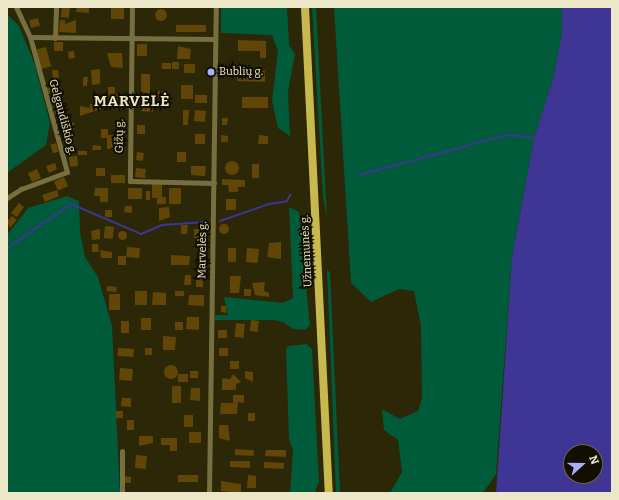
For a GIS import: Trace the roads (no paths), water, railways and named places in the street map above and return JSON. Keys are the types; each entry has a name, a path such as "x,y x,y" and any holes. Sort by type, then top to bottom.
{"main road":[{"name":"Užnemunės g.","path":"305,7 329,493"}],"street":[{"name":"Gelgaudiškio g.","path":"7,198 21,189 67,172 30,37 16,7"},
{"path":"55,38 56,7"},
{"name":"Gižų g.","path":"132,7 130,181 214,183"},
{"name":"Marvelės g.","path":"209,493 216,7"},
{"path":"30,37 215,39"},
{"path":"122,451 122,493"}],"waterway":[{"path":"359,175 507,135 535,138"},
{"path":"220,221 269,204 287,201 290,195"},
{"path":"7,248 71,204 141,234 162,225 206,222"}],"place":[{"name":"Bublių g.","path":"211,72"}],"district":[{"name":"MARVELĖ","path":"132,102"}]}
